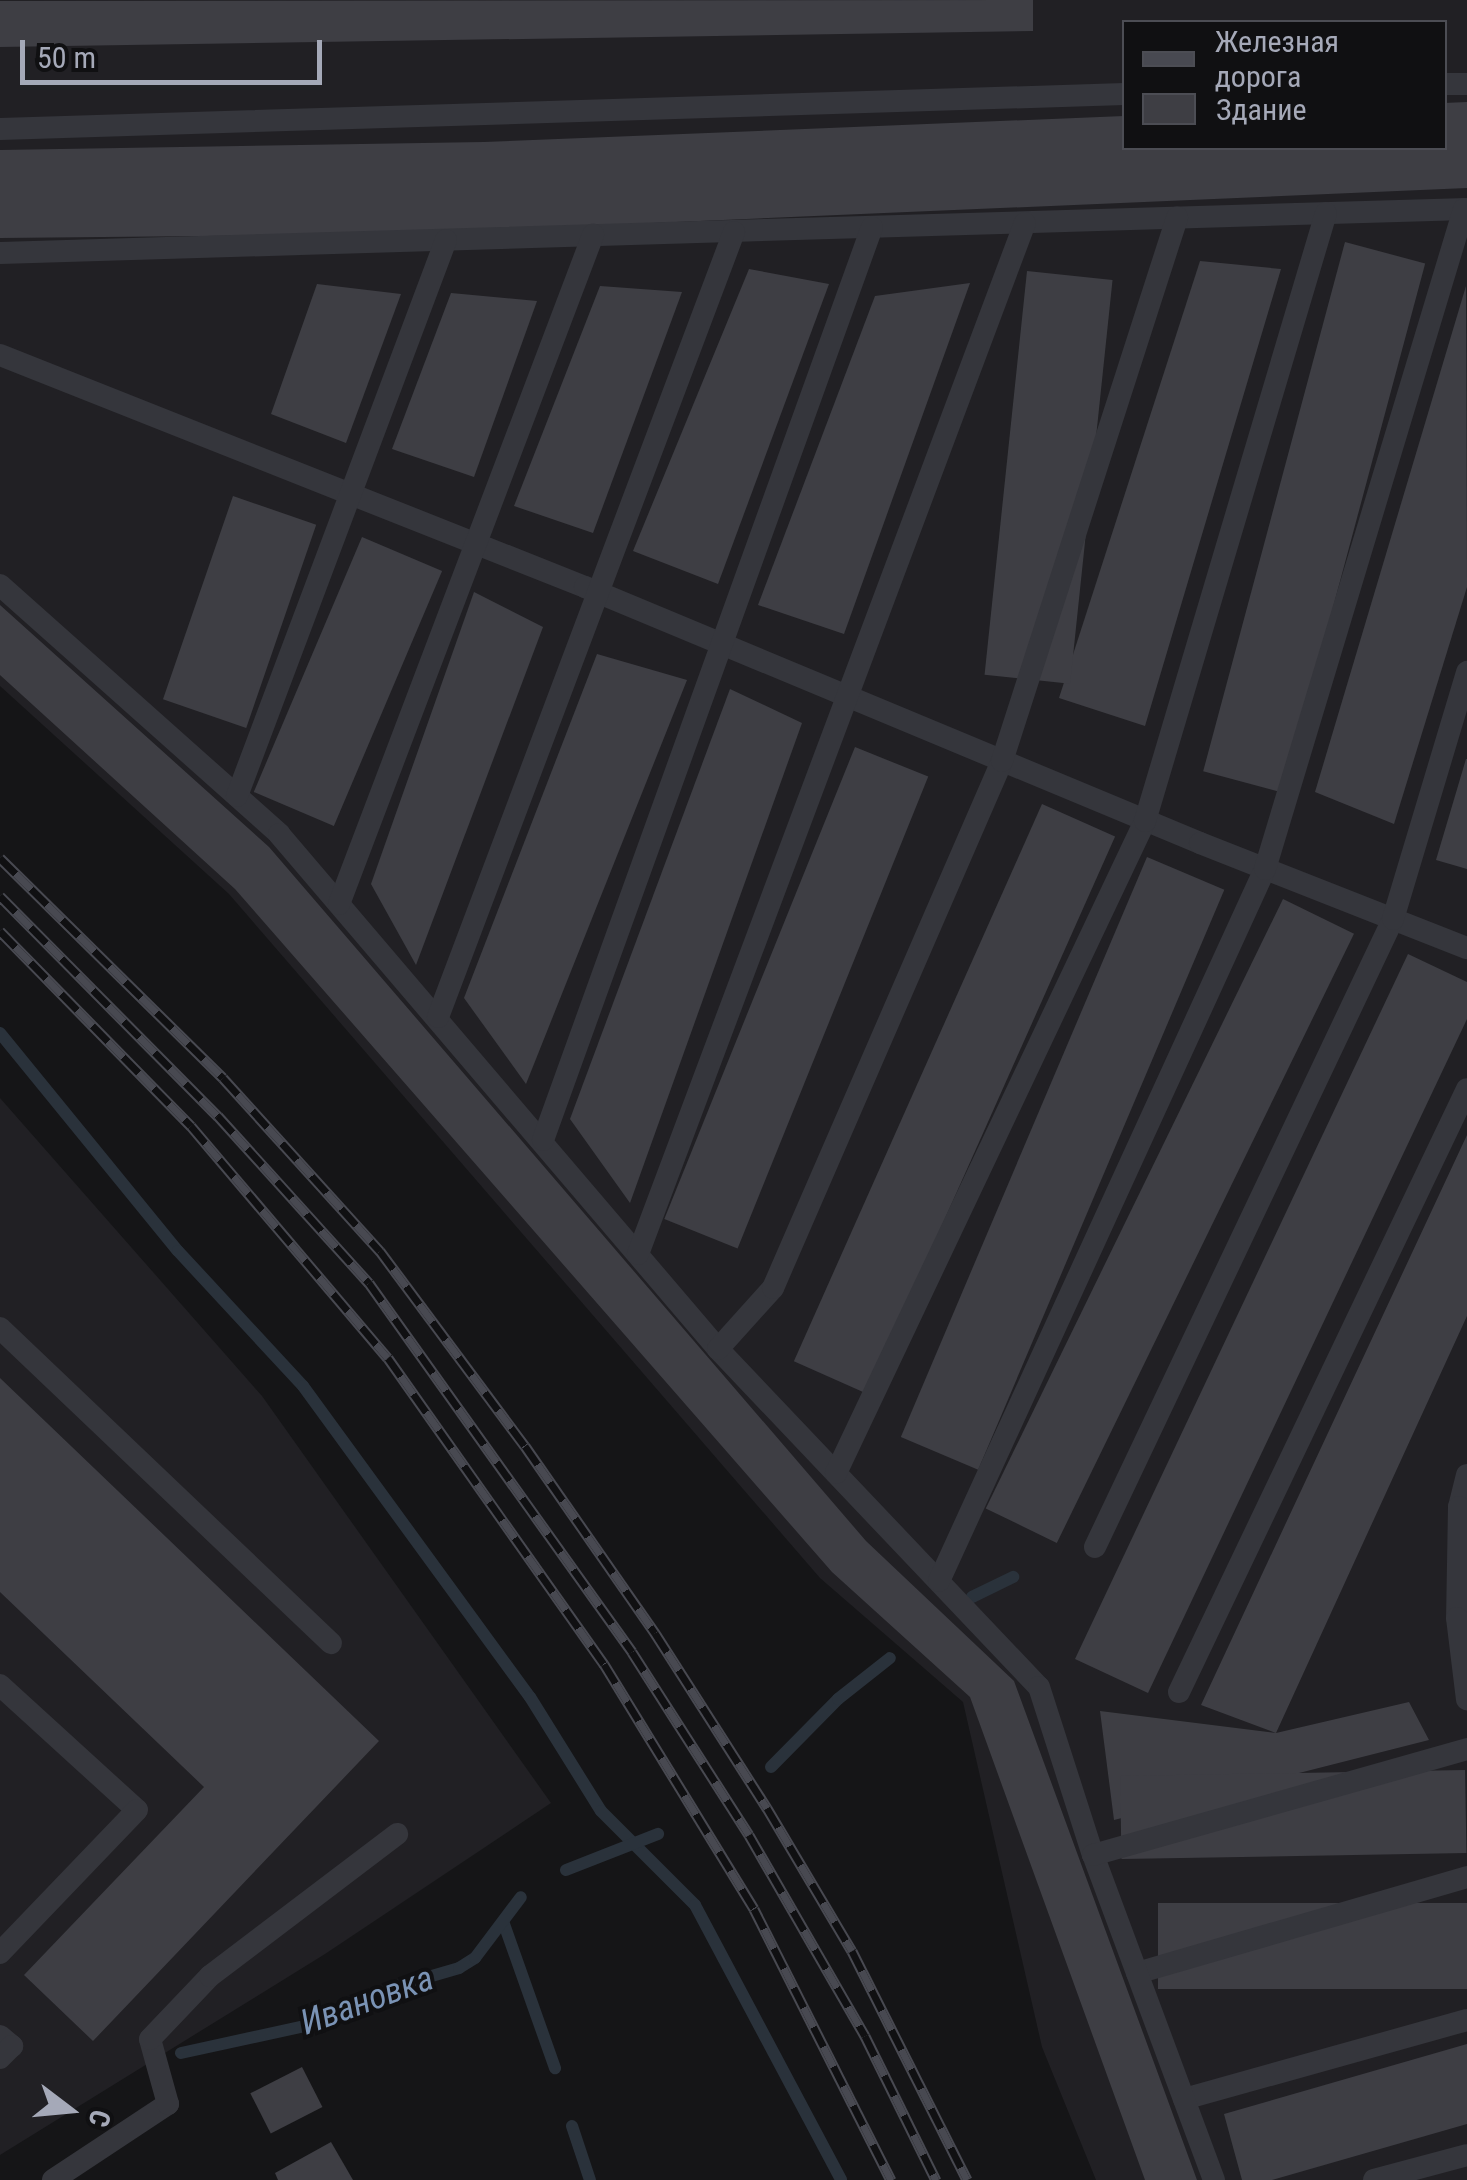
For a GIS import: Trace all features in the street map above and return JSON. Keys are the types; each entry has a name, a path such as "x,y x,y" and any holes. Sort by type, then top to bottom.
{"lane":[{"path":"0,130 1122,94"},
{"path":"0,253 1465,209 1266,869 938,1581"},
{"path":"836,1472 1145,821 1326,213"},
{"path":"718,1349 773,1288 1002,761 1177,218"},
{"path":"638,1254 1025,222"},
{"path":"542,1140 872,227"},
{"path":"438,1017 734,232"},
{"path":"339,904 593,235"},
{"path":"237,796 446,240"},
{"path":"0,354 598,593 1145,821 1467,948"},
{"path":"0,585 279,834 718,1349 1039,1687 1094,1855 1214,2180"},
{"path":"1096,1548 1393,918 1467,672"},
{"path":"1180,1692 1467,1089"},
{"path":"0,1328 331,1644"},
{"path":"1467,1474 1459,1507 1457,1618 1467,1699"},
{"path":"0,1684 138,1810 0,1952"},
{"path":"1094,1855 1467,1749"},
{"path":"53,2180 168,2104 150,2040 210,1976 397,1834"},
{"path":"1138,1973 1467,1877"},
{"path":"1184,2099 1467,2020"},
{"path":"0,2036 12,2046 0,2058"},
{"path":"1374,2180 1467,2155"}],"shaded area":[{"path":"0,0 1467,0 1467,2180 1096,2180 1042,2047 963,1702 820,1578 229,894 0,686"},
{"path":"0,1098 262,1396 551,1803 325,1954 0,2155"}],"building":[{"path":"1033,0 1033,31 0,47 0,1"},
{"path":"1467,102 1467,188 397,234 0,238 0,150 484,142 1122,116 1122,150 1447,150 1447,103"},
{"path":"1345,242 1425,263 1283,793 1203,771"},
{"path":"1200,261 1281,269 1145,726 1059,698"},
{"path":"749,269 829,284 718,584 633,551"},
{"path":"1027,271 1113,280 1070,684 985,675"},
{"path":"970,283 844,634 758,605 875,296"},
{"path":"317,284 401,294 346,443 271,414"},
{"path":"600,286 682,292 593,533 514,506"},
{"path":"1466,286 1467,587 1394,824 1315,792"},
{"path":"451,293 537,301 474,477 392,449"},
{"path":"233,496 316,525 246,728 163,699"},
{"path":"362,537 442,571 334,826 254,792"},
{"path":"474,592 543,627 416,965 371,884"},
{"path":"0,605 269,847 866,1541 1014,1681 1197,2180 1145,2180 970,1697 832,1572 235,889 0,675"},
{"path":"597,654 687,680 526,1084 464,998"},
{"path":"730,689 802,723 630,1203 570,1119"},
{"path":"855,747 928,777 738,1249 664,1219"},
{"path":"1467,759 1467,869 1436,860"},
{"path":"1042,804 1115,837 867,1394 794,1361"},
{"path":"1147,857 1224,890 978,1470 901,1437"},
{"path":"1283,899 1354,934 1057,1543 986,1508"},
{"path":"1408,954 1467,982 1467,1019 1148,1693 1075,1659"},
{"path":"1467,1135 1467,1316 1276,1733 1201,1705"},
{"path":"0,1378 379,1741 93,2041 24,1975 204,1787 0,1592"},
{"path":"1409,1702 1429,1740 1114,1820 1100,1711 1276,1733"},
{"path":"1465,1770 1466,1853 1122,1859 1120,1776"},
{"path":"1158,1903 1467,1903 1467,1989 1158,1989"},
{"path":"1467,2044 1467,2124 1272,2180 1242,2180 1224,2114"},
{"path":"302,2067 322,2107 271,2133 250,2093"},
{"path":"331,2142 353,2180 278,2180 275,2173"}],"waterway":[{"path":"0,1033 178,1251 303,1386 530,1697 601,1811 695,1905 841,2180"},
{"name":"Ивановка","path":"972,1597 1013,1577"},
{"name":"Ивановка","path":"771,1767 838,1699 890,1658"},
{"name":"Ивановка","path":"566,1870 658,1834"},
{"name":"Ивановка","path":"181,2053 309,2025 394,1987 459,1968 475,1958 521,1897"},
{"path":"504,1924 555,2068"},
{"path":"572,2126 590,2180"}],"railway":[{"path":"0,858 223,1078 380,1251 525,1446 655,1633 767,1808 852,1951 967,2180"},
{"path":"0,896 218,1116 369,1283 632,1652 749,1835 865,2036 936,2180"},
{"path":"0,931 191,1126 388,1358 604,1664 754,1909 891,2180"}]}
